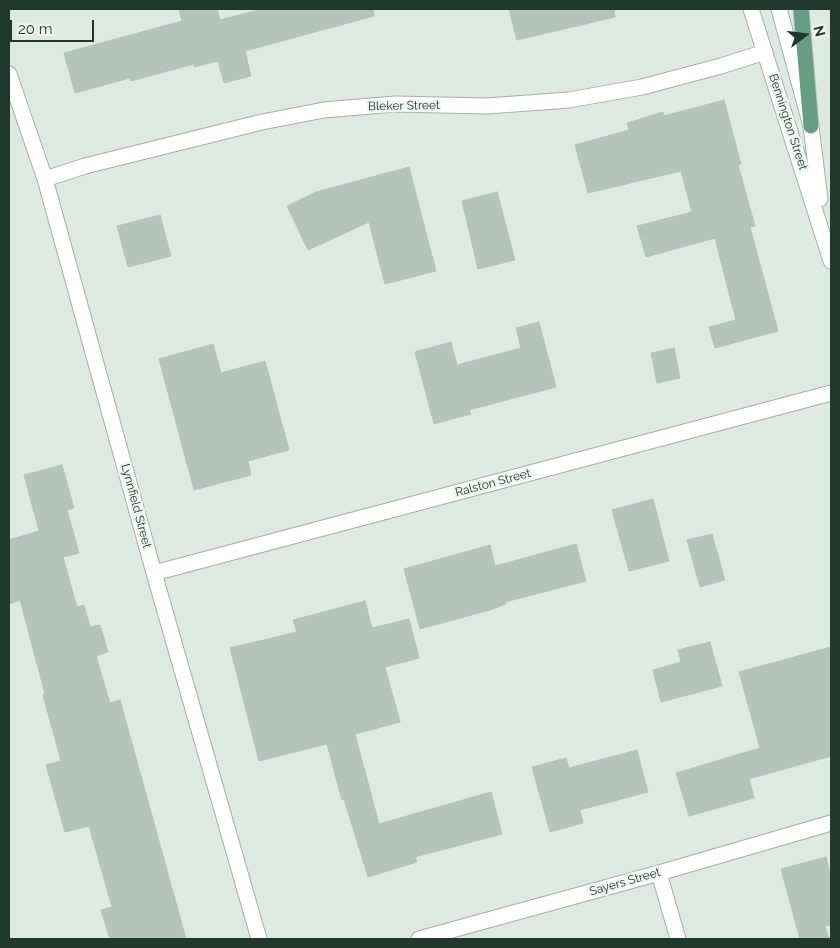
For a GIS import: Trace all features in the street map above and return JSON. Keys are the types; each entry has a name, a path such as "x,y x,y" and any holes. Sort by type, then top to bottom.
{"main road":[{"path":"801,9 811,126"}],"street":[{"name":"Bennington Street","path":"751,9 831,261"},
{"name":"Bennington Street","path":"779,9 811,126 824,235"},
{"name":"Bleker Street","path":"45,179 85,166 262,122 324,110 395,104 487,106 569,100 642,87 765,52"},
{"name":"Lynnfield Street","path":"9,74 45,179 154,574 259,939"},
{"name":"Ralston Street","path":"154,574 831,392"},
{"name":"Sayers Street","path":"419,939 659,873 831,823"},
{"path":"659,873 678,939"}],"building":[{"path":"179,9 217,9 220,20 262,9 373,9 374,16 245,51 251,76 224,83 218,61 194,67 194,64 131,81 130,78 75,93 64,53 182,21"},
{"path":"509,9 614,9 615,17 517,40"},
{"path":"724,100 741,164 738,165 755,226 750,227 778,331 715,348 709,327 736,320 715,238 646,257 637,226 692,212 681,171 588,193 575,145 629,130 627,123 663,112 664,116"},
{"path":"409,167 436,271 385,284 369,222 308,250 287,206 316,192"},
{"path":"497,192 515,260 478,269 462,201"},
{"path":"160,215 171,256 128,267 117,226"},
{"path":"539,322 556,387 469,410 471,414 434,424 415,352 451,342 457,365 521,348 516,328"},
{"path":"213,344 221,373 265,361 289,450 248,461 251,475 194,490 159,359"},
{"path":"674,348 680,378 657,383 651,353"},
{"path":"62,465 74,508 67,510 79,553 63,557 77,607 84,605 90,627 100,625 108,652 96,656 110,703 120,700 186,939 110,939 101,910 112,907 89,826 65,832 46,765 61,761 20,600 9,604 9,540 39,531 24,475"},
{"path":"653,499 669,561 629,571 612,510"},
{"path":"712,534 725,580 700,587 687,540"},
{"path":"576,544 586,581 505,602 506,604 490,610 420,629 404,569 490,545 495,566"},
{"path":"365,601 372,628 409,619 419,658 385,667 400,722 355,734 379,824 491,792 502,834 415,857 417,862 368,877 344,799 342,800 327,744 259,761 230,648 297,632 293,620"},
{"path":"710,642 722,686 661,702 653,670 681,662 678,650"},
{"path":"831,647 831,756 749,779 754,798 689,816 676,773 760,748 739,672"},
{"path":"637,750 648,792 580,810 583,823 550,832 532,767 566,758 569,768"},
{"path":"826,857 831,878 831,925 825,926 829,939 800,939 781,869"}]}
